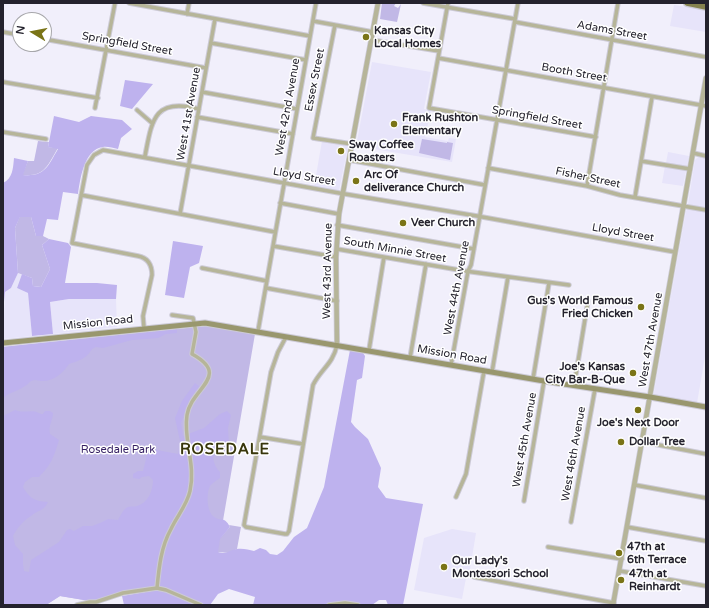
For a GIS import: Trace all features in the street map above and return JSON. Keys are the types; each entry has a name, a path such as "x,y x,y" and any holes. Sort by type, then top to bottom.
{"main road":[{"path":"689,3 706,7"},
{"name":"Mission Road","path":"3,343 205,323 574,386 650,397 706,408"}],"street":[{"path":"95,108 115,3"},
{"path":"129,3 310,36"},
{"path":"187,14 189,3"},
{"name":"West 42nd Avenue","path":"258,331 316,3"},
{"name":"West 43rd Avenue","path":"260,437 244,525 246,527 287,534 313,385 316,378 333,359 337,345 337,225 378,3"},
{"name":"Adams Street","path":"423,3 448,5 515,21 706,57"},
{"name":"West 44th Avenue","path":"451,365 498,120 518,3"},
{"path":"587,186 618,3"},
{"path":"438,58 448,5"},
{"name":"West 41st Avenue","path":"180,214 215,18"},
{"path":"313,21 373,32"},
{"name":"Essex Street","path":"335,25 314,138 352,144"},
{"name":"Springfield Street","path":"52,40 206,68"},
{"path":"372,40 439,51"},
{"path":"211,43 306,60"},
{"name":"Springfield Street","path":"438,58 429,108 596,137"},
{"name":"Booth Street","path":"438,58 704,105"},
{"name":"West 47th Avenue","path":"614,604 675,252 690,169 704,105 706,78"},
{"path":"3,82 98,98"},
{"path":"202,92 297,109"},
{"path":"635,197 652,97"},
{"path":"145,156 152,123 158,114 168,107 181,105 199,108"},
{"path":"137,110 152,123"},
{"path":"197,117 293,134"},
{"path":"3,132 46,139"},
{"name":"Lloyd Street","path":"81,195 87,165 96,154 106,149 342,194 675,252"},
{"path":"693,154 706,156"},
{"path":"349,160 485,185"},
{"path":"641,161 690,169"},
{"name":"Fisher Street","path":"488,168 706,210"},
{"path":"144,328 143,316 152,275 150,264 148,260 138,256 72,243 81,195 275,232"},
{"path":"280,203 339,214"},
{"path":"337,225 474,249"},
{"name":"South Minnie Street","path":"273,246 336,257"},
{"name":"South Minnie Street","path":"337,249 468,271 569,285"},
{"path":"369,350 384,257"},
{"path":"410,358 426,264"},
{"path":"202,268 267,281"},
{"path":"492,372 508,277"},
{"name":"West 45th Avenue","path":"533,379 549,282"},
{"path":"266,288 336,301"},
{"path":"574,386 588,301"},
{"name":"Mission Road","path":"172,315 192,318 194,323"},
{"path":"157,588 162,550 170,530 187,501 190,491 192,462 186,424 187,413 191,404 209,377 208,365 192,354 196,332 194,323"},
{"path":"286,337 271,372 260,437 303,444"},
{"path":"456,497 466,474 484,371"},
{"name":"West 45th Avenue","path":"524,501 544,381"},
{"name":"West 46th Avenue","path":"571,522 595,389"},
{"path":"643,442 706,454"},
{"path":"635,485 706,498"},
{"path":"627,527 706,541"},
{"path":"548,546 622,559"},
{"path":"620,571 706,586"},
{"path":"474,577 614,604"},
{"path":"77,605 96,602 123,593 157,588 166,590 200,605"},
{"path":"329,605 345,602 358,605"}],"shaded area":[{"path":"674,5 706,10 706,32 670,26"},
{"name":"Frank Rushton Elementary","path":"372,62 431,72 424,109 431,111 425,137 448,141 449,138 456,139 452,162 356,146"},
{"path":"125,80 153,84 132,109 120,106"},
{"path":"54,116 79,122 91,116 122,120 132,129 121,138 118,149 103,147 91,153 84,166 78,194 63,192 58,220 47,219 43,236 36,236 31,217 20,217 15,228 18,273 11,288 5,292 3,312 3,183 11,176 14,158 28,161 23,175 36,174 45,169 58,149 48,147"},
{"path":"322,141 348,146 339,191 314,187"},
{"path":"668,152 689,156 687,166 666,163"},
{"path":"698,157 706,158 706,208 688,204 695,160"},
{"path":"665,166 685,169 686,171 683,186 662,183"},
{"path":"688,209 706,212 706,351 697,403 656,396 654,394 686,211"},
{"path":"49,239 68,243 71,247 65,283 97,283 117,285 116,299 69,299 50,302 53,334 32,336 28,293 17,288 22,274 32,278 33,286 41,287 50,269 42,245"},
{"path":"173,241 203,246 199,263 190,267 184,298 165,295"},
{"path":"18,273 22,274 17,288 28,293 32,336 3,339 5,292 11,288"},
{"path":"69,299 116,299 117,327 53,334 50,302"},
{"path":"177,329 177,333 166,334 158,338 132,340 103,348 96,347 82,359 69,364 61,374 54,378 45,381 32,381 3,398 3,347"},
{"path":"350,350 363,353 365,356 362,378 357,380 351,422 368,439 381,468 378,487 386,498 423,504 403,605 388,605 386,600 379,600 372,605 360,605 345,601 324,605 253,605 255,597 229,589 218,594 210,605 201,605 166,590 147,589 96,602 60,596 46,605 3,605 3,416 15,410 34,411 41,414 45,411 50,411 53,413 50,434 59,440 54,455 47,468 39,477 32,477 25,482 23,487 33,499 48,502 43,509 23,522 13,536 15,545 23,554 24,571 29,572 31,560 59,542 67,530 70,529 74,531 83,526 92,526 108,519 118,520 126,508 141,504 147,499 151,492 153,480 149,476 139,479 133,478 133,474 138,471 143,471 147,455 151,450 178,454 181,445 175,418 182,401 195,383 199,386 189,401 181,423 183,436 204,428 220,414 227,411 231,415 228,428 229,446 219,447 213,456 214,463 220,472 220,478 211,485 208,493 208,506 211,514 218,519 226,521 230,527 220,539 218,552 226,553 239,549 254,551 260,548 266,550 270,554 277,555 283,551 294,537 307,528 324,487"},
{"name":"Our Lady's Montessori School","path":"452,529 476,533 469,575 466,578 462,599 414,590 424,538"},
{"path":"157,590 164,591 195,605 124,605 122,596"}],"green space":[{"path":"382,3 396,3 394,6 398,8 401,4 397,22 380,19"},
{"path":"422,139 453,143 450,160 419,153"},
{"path":"38,141 49,142 48,147 58,148 48,165 41,172 30,175 22,175 28,161 34,161"},
{"path":"20,216 31,217 36,236 43,236 49,239 42,245 50,269 41,287 33,286 32,278 18,273 15,228"},
{"name":"Rosedale Park","path":"206,326 255,334 220,538 230,527 229,525 241,527 237,549 229,553 218,552 166,590 147,589 96,602 60,596 46,605 3,605 3,347"}],"place":[{"name":"Kansas City Local Homes","path":"366,37"},
{"name":"Frank Rushton Elementary","path":"394,124"},
{"name":"Sway Coffee Roasters","path":"341,151"},
{"name":"Arc Of deliverance Church","path":"356,181"},
{"name":"Veer Church","path":"403,223"},
{"name":"Gus's World Famous Fried Chicken","path":"641,307"},
{"name":"Joe's Kansas City Bar-B-Que","path":"633,373"},
{"name":"Joe's Next Door","path":"638,410"},
{"name":"Dollar Tree","path":"621,442"},
{"name":"47th at 6th Terrace","path":"619,553"},
{"name":"Our Lady's Montessori School","path":"444,567"},
{"name":"47th at Reinhardt","path":"621,580"}],"district":[{"name":"ROSEDALE","path":"225,450"}]}
